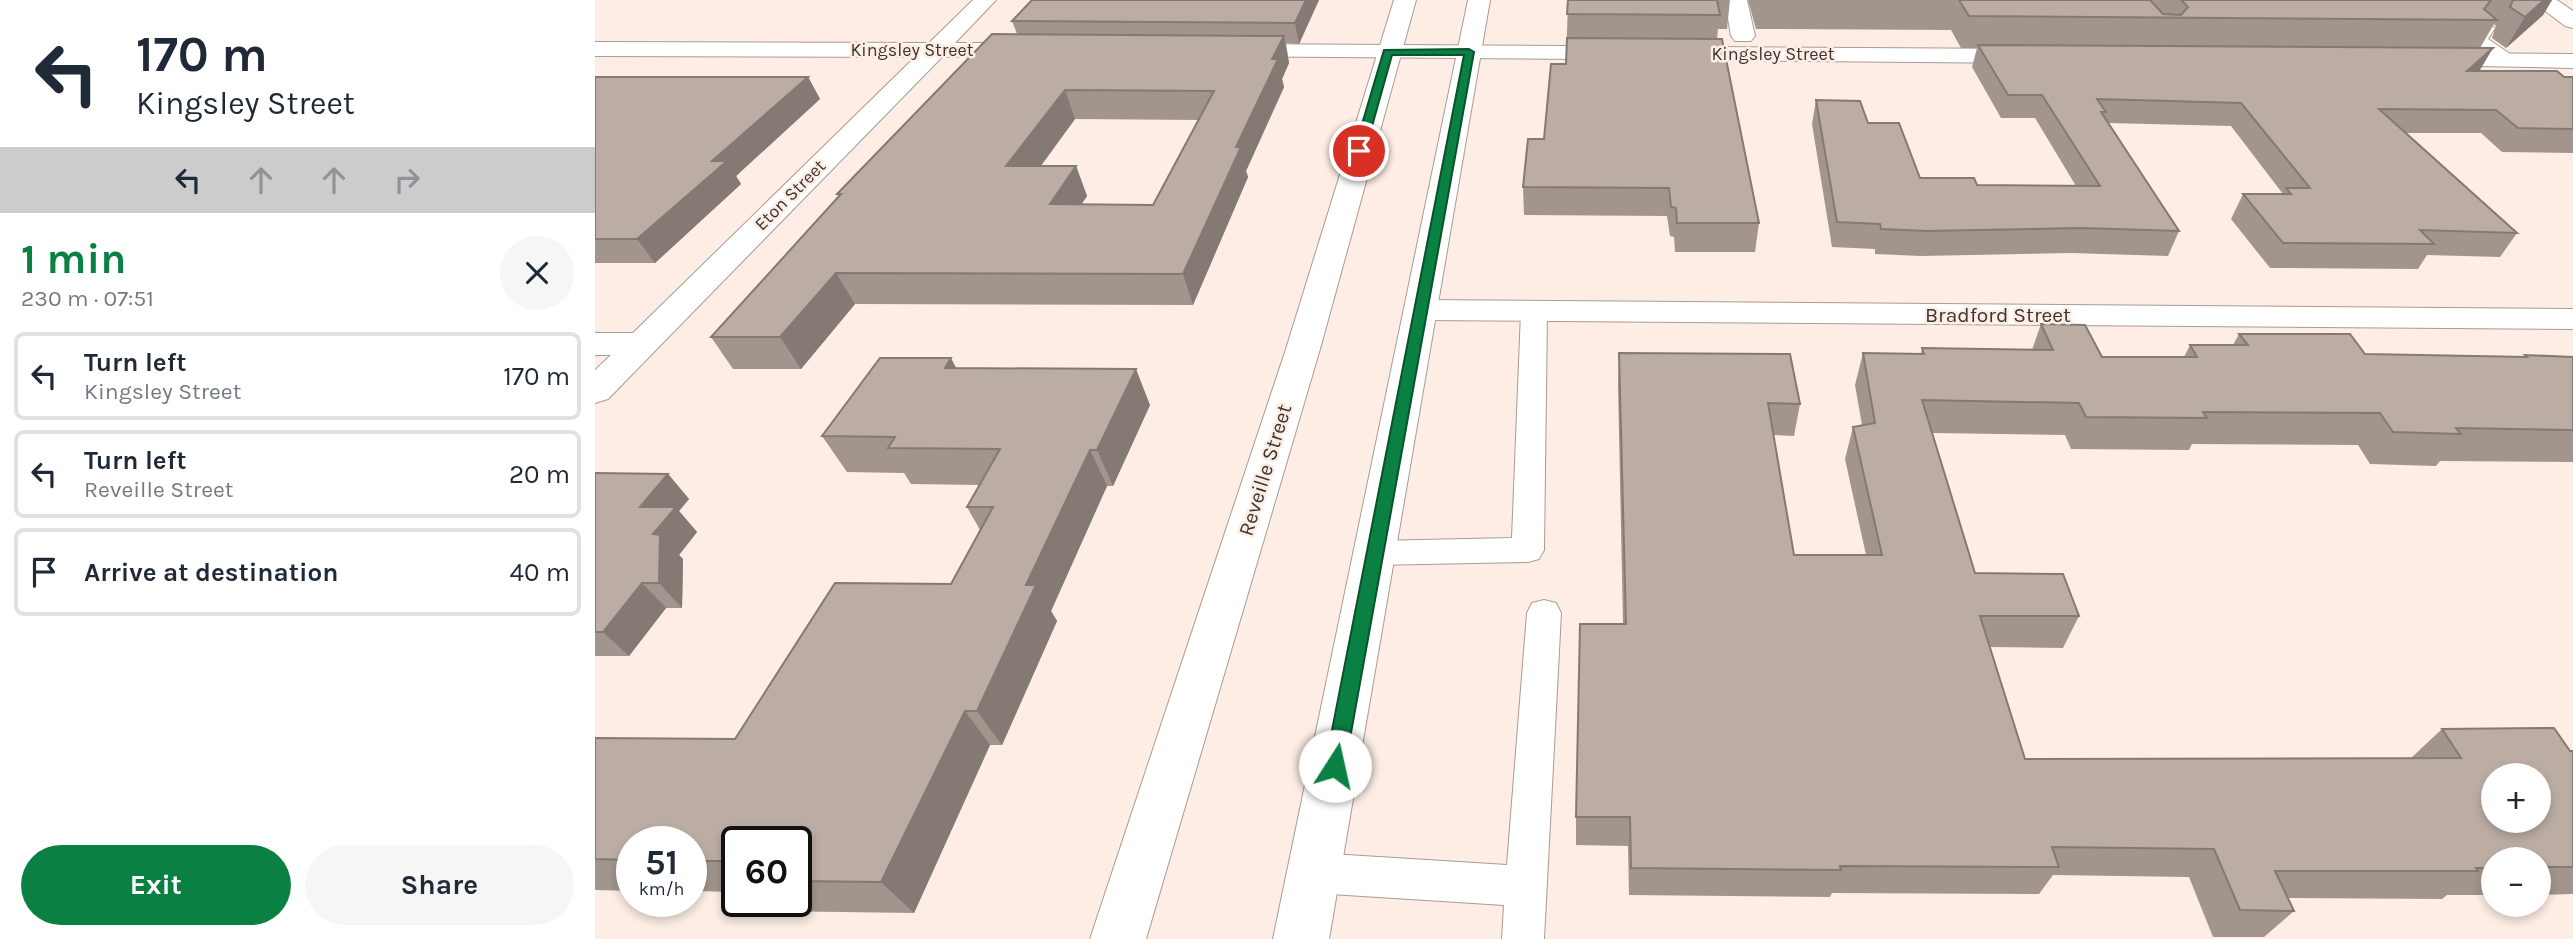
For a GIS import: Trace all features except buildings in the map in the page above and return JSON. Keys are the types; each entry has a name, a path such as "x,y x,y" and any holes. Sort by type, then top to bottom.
{"street":[{"name":"Eton Street","path":"595,391 985,0"},
{"name":"Reveille Street","path":"1118,939 1303,349 1405,0"},
{"path":"1301,939 1479,0"},
{"path":"1736,0 1743,36"},
{"path":"2542,5 2573,20"},
{"name":"Kingsley Street","path":"595,49 1044,50"},
{"name":"Kingsley Street","path":"1209,51 2051,56"},
{"path":"2410,59 2573,61"},
{"name":"Bradford Street","path":"1422,310 2573,319"},
{"path":"595,344 643,344"}],"lane":[{"path":"2486,28 2477,40 2506,60"},
{"path":"1374,553 1528,550 1534,312"},
{"path":"1523,939 1543,614"},
{"path":"1315,873 1527,886"}],"route":[{"path":"1335,766 1469,52 1388,52 1359,151"}]}
